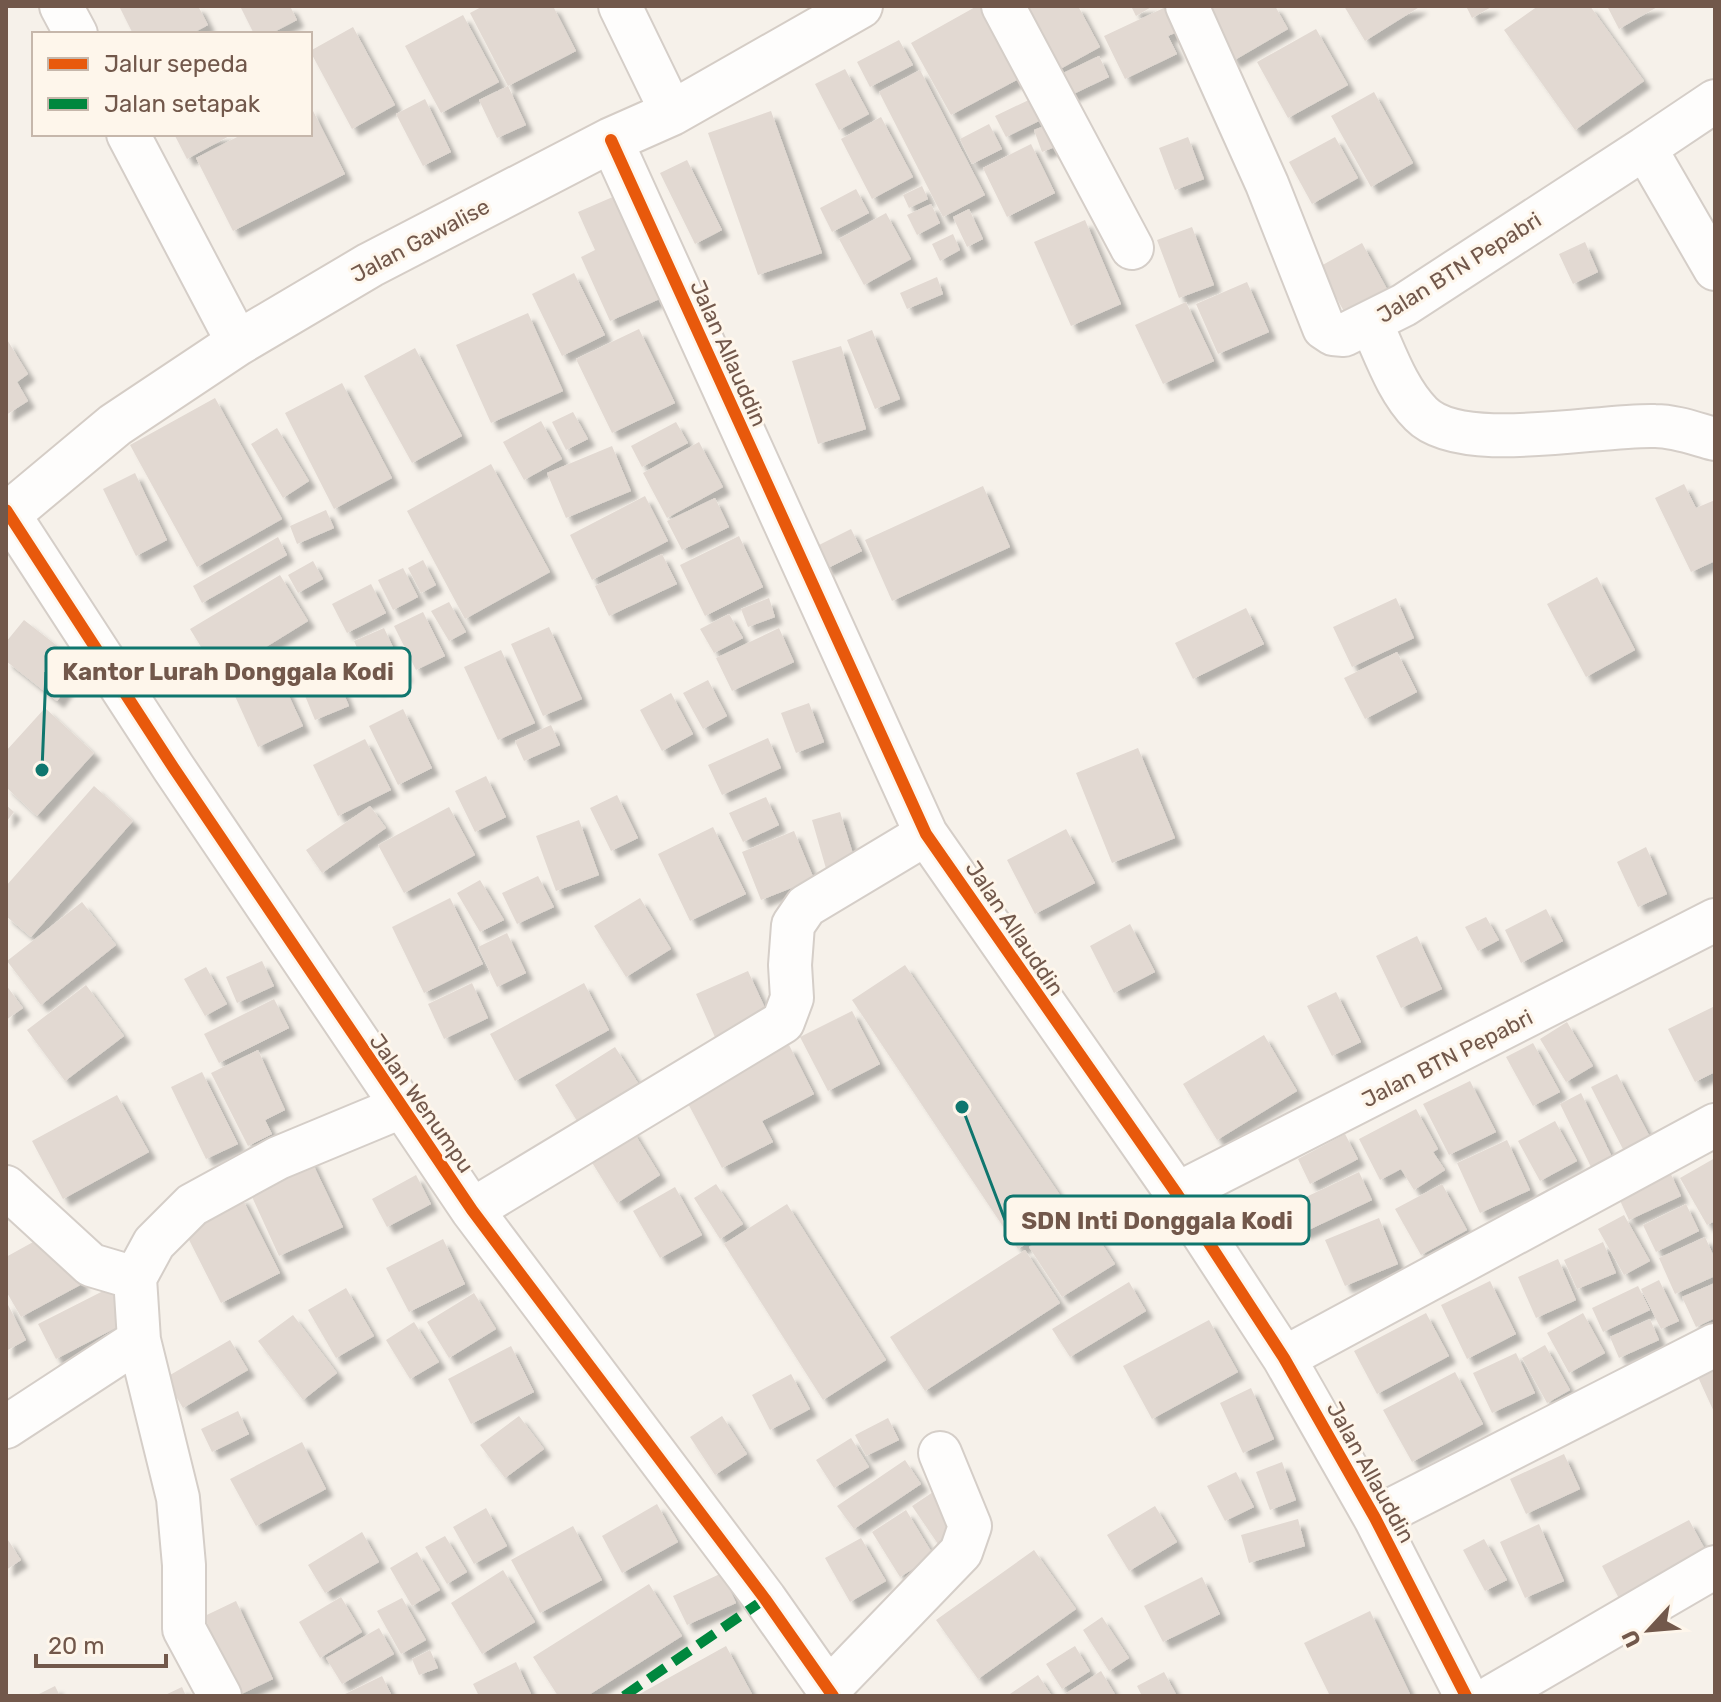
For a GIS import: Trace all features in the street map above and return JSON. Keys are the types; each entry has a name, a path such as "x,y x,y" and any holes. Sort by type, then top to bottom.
{"street":[{"path":"61,6 75,32"},
{"path":"620,6 672,113"},
{"name":"Jalan Gawalise","path":"7,513 115,425 238,343 370,265 611,140 672,113 860,6"},
{"path":"1003,6 1132,248"},
{"name":"Jalan BTN Pepabri","path":"1187,6 1267,184 1324,328 1333,334 1344,335 1404,305 1715,101"},
{"path":"129,136 238,343"},
{"name":"Jalan Allauddin","path":"611,140 926,834 1177,1194 1284,1358 1375,1518 1466,1696"},
{"path":"1645,148 1715,269"},
{"path":"1371,323 1397,380 1422,416 1465,433 1522,436 1658,425 1715,439"},
{"name":"Jalan Wenumpu","path":"7,513 173,767 472,1210 765,1599 831,1693"},
{"path":"472,1210 783,1022 792,998 790,965 793,925 806,906 926,834"},
{"name":"Jalan BTN Pepabri","path":"1177,1194 1715,920"},
{"path":"220,1696 184,1629 184,1565 178,1498 139,1340 135,1278 154,1243 192,1205 278,1158 401,1107"},
{"path":"1284,1358 1715,1125"},
{"path":"6,1187 91,1265 135,1278"},
{"path":"6,1427 139,1340"},
{"path":"1375,1518 1715,1345"},
{"path":"831,1693 961,1552 970,1526 940,1453"},
{"path":"1493,1696 1715,1567"}],"building":[{"path":"119,6 198,6 208,25 195,32 132,32"},
{"path":"240,6 290,6 297,20 274,32 253,32"},
{"path":"483,6 553,6 576,51 508,86 470,13"},
{"path":"977,6 986,6 1024,76 951,115 911,43"},
{"path":"1029,6 1078,6 1100,47 1051,74 1017,12"},
{"path":"1131,6 1153,6 1136,16"},
{"path":"1168,6 1190,26 1168,36 1177,54 1125,79 1104,36"},
{"path":"1202,6 1275,6 1288,29 1233,61"},
{"path":"1344,6 1421,6 1365,41"},
{"path":"1466,6 1493,6 1472,18"},
{"path":"1538,6 1590,6 1644,81 1575,130 1504,30"},
{"path":"1607,6 1659,6 1619,29"},
{"path":"463,15 499,82 441,113 405,46"},
{"path":"353,27 395,105 352,129 312,50"},
{"path":"1316,29 1348,85 1288,118 1257,62"},
{"path":"899,40 913,65 870,87 857,62"},
{"path":"1099,56 1109,77 1067,97 1057,76"},
{"path":"845,69 869,114 839,130 815,84"},
{"path":"920,70 985,195 943,217 879,92"},
{"path":"508,86 526,125 497,138 479,100"},
{"path":"1374,92 1413,163 1371,187 1331,116"},
{"path":"1033,98 1043,119 1006,137 995,116"},
{"path":"425,99 451,152 423,166 396,114"},
{"path":"312,109 345,174 233,231 196,158 239,136 312,136"},
{"path":"771,111 822,253 758,275 708,133"},
{"path":"881,117 913,177 872,199 841,139"},
{"path":"1052,123 1060,145 1042,152 1034,130"},
{"path":"989,124 1002,149 972,164 960,139"},
{"path":"175,136 229,136 187,159"},
{"path":"1188,137 1204,179 1175,190 1159,148"},
{"path":"1335,137 1358,178 1312,204 1289,162"},
{"path":"1031,144 1055,193 1007,217 983,168"},
{"path":"687,160 722,230 695,244 660,173"},
{"path":"922,186 928,199 909,208 903,195"},
{"path":"856,189 869,213 832,232 820,208"},
{"path":"615,196 664,297 610,321 581,257 595,250 578,212"},
{"path":"931,204 940,223 917,235 907,215"},
{"path":"969,209 983,239 967,247 953,217"},
{"path":"886,213 911,259 864,285 839,239"},
{"path":"1085,220 1121,304 1071,326 1034,242"},
{"path":"1192,227 1214,285 1179,298 1157,240"},
{"path":"953,234 960,250 940,261 932,244"},
{"path":"1585,242 1598,272 1573,284 1559,254"},
{"path":"1362,243 1387,289 1345,313 1319,267"},
{"path":"574,273 605,335 562,356 532,294"},
{"path":"937,277 943,294 907,309 900,293"},
{"path":"1247,282 1269,332 1218,354 1196,304"},
{"path":"1186,302 1214,361 1163,384 1135,325"},
{"path":"528,313 563,391 491,423 456,345"},
{"path":"639,329 675,403 612,433 576,359"},
{"path":"872,330 900,399 875,409 847,340"},
{"path":"6,338 28,374 17,382 28,401 6,415"},
{"path":"841,346 866,429 818,444 792,361"},
{"path":"415,348 462,436 412,463 364,376"},
{"path":"342,383 392,478 334,509 285,413"},
{"path":"215,398 282,519 197,567 130,445"},
{"path":"573,412 588,439 566,450 552,422"},
{"path":"541,421 562,459 524,480 503,442"},
{"path":"676,422 688,443 642,467 631,446"},
{"path":"277,428 309,481 283,498 251,444"},
{"path":"699,442 723,487 667,518 643,473"},
{"path":"612,446 631,491 566,518 547,473"},
{"path":"491,464 550,572 465,619 407,511"},
{"path":"135,473 167,540 136,556 103,489"},
{"path":"1684,484 1696,508 1715,500 1715,561 1691,572 1655,498"},
{"path":"983,486 1010,547 892,601 865,540"},
{"path":"645,496 668,541 592,580 570,535"},
{"path":"715,498 729,527 682,550 667,521"},
{"path":"326,510 334,528 297,544 290,526"},
{"path":"851,529 862,551 826,569 815,547"},
{"path":"739,536 763,587 705,616 680,565"},
{"path":"278,537 287,555 202,603 193,586"},
{"path":"662,554 677,584 609,616 595,586"},
{"path":"423,560 436,585 421,593 408,568"},
{"path":"313,561 323,579 298,593 288,575"},
{"path":"403,568 418,597 393,610 378,580"},
{"path":"280,575 308,621 219,676 190,629"},
{"path":"1597,577 1635,650 1586,677 1547,604"},
{"path":"371,584 386,613 347,633 332,604"},
{"path":"769,598 775,617 748,627 741,609"},
{"path":"1396,598 1414,638 1352,667 1333,627"},
{"path":"449,602 466,632 449,641 431,611"},
{"path":"1246,608 1264,644 1193,679 1175,643"},
{"path":"423,612 445,656 416,670 394,626"},
{"path":"729,614 743,638 714,653 700,629"},
{"path":"24,620 83,666 57,701 6,661 6,642"},
{"path":"549,627 582,699 543,716 511,644"},
{"path":"384,628 406,675 375,689 354,641"},
{"path":"779,628 794,662 732,691 716,658"},
{"path":"325,650 349,706 315,720 292,664"},
{"path":"501,650 535,723 498,740 464,667"},
{"path":"1397,652 1417,692 1365,719 1344,678"},
{"path":"274,664 303,726 258,747 230,685"},
{"path":"708,680 727,716 703,729 683,693"},
{"path":"671,693 693,734 662,751 640,710"},
{"path":"809,703 824,742 796,753 781,713"},
{"path":"45,708 94,753 37,816 6,787 6,751"},
{"path":"403,709 432,768 398,785 369,726"},
{"path":"551,725 560,745 524,761 515,741"},
{"path":"768,738 781,768 722,795 708,765"},
{"path":"365,739 391,790 338,816 313,765"},
{"path":"1138,748 1175,838 1112,863 1076,773"},
{"path":"486,776 506,817 475,832 455,791"},
{"path":"94,786 133,821 31,937 6,916 6,886"},
{"path":"617,795 638,838 611,851 590,808"},
{"path":"766,797 779,825 743,842 729,813"},
{"path":"6,805 14,812 6,822"},
{"path":"370,806 386,828 322,873 306,850"},
{"path":"449,807 475,855 404,893 378,845"},
{"path":"840,812 858,870 829,879 812,820"},
{"path":"579,820 599,875 556,891 536,836"},
{"path":"713,827 746,894 690,921 658,854"},
{"path":"1066,829 1095,883 1035,914 1007,860"},
{"path":"794,831 814,879 761,900 742,852"},
{"path":"1646,847 1667,894 1638,907 1617,862"},
{"path":"538,876 554,907 517,924 502,893"},
{"path":"480,880 504,920 480,932 457,893"},
{"path":"450,898 483,964 424,993 392,927"},
{"path":"640,898 671,949 626,977 594,926"},
{"path":"82,902 116,945 41,1005 7,961"},
{"path":"1546,909 1563,941 1521,963 1505,930"},
{"path":"1486,917 1499,940 1478,951 1465,927"},
{"path":"1130,924 1155,972 1114,993 1090,946"},
{"path":"507,933 526,973 497,987 478,947"},
{"path":"1417,936 1442,989 1401,1008 1376,956"},
{"path":"262,961 274,986 237,1003 226,977"},
{"path":"905,965 1072,1213 1018,1249 852,1000"},
{"path":"206,967 227,1004 205,1016 184,979"},
{"path":"748,971 771,1021 718,1044 696,994"},
{"path":"472,983 488,1018 444,1039 428,1004"},
{"path":"584,983 609,1030 515,1081 490,1034"},
{"path":"6,985 23,1008 6,1020"},
{"path":"86,985 124,1036 65,1081 27,1030"},
{"path":"1336,992 1361,1042 1332,1056 1307,1006"},
{"path":"274,999 289,1028 219,1063 204,1034"},
{"path":"1715,1006 1715,1072 1695,1082 1668,1029"},
{"path":"852,1011 880,1064 828,1091 800,1037"},
{"path":"1567,1022 1593,1066 1566,1082 1540,1039"},
{"path":"1264,1035 1297,1091 1217,1140 1183,1084"},
{"path":"1533,1043 1560,1092 1533,1106 1506,1057"},
{"path":"789,1045 814,1094 762,1121 773,1142 722,1168 683,1094 738,1072"},
{"path":"615,1047 638,1083 577,1121 555,1085"},
{"path":"258,1050 285,1110 265,1120 272,1134 248,1146 211,1073"},
{"path":"202,1072 238,1144 206,1159 171,1087"},
{"path":"1617,1074 1651,1139 1625,1153 1591,1087"},
{"path":"1470,1081 1496,1132 1449,1155 1423,1104"},
{"path":"1581,1093 1612,1157 1591,1167 1560,1104"},
{"path":"117,1095 149,1152 63,1199 32,1141"},
{"path":"1416,1109 1438,1149 1433,1152 1445,1170 1414,1190 1401,1169 1380,1180 1359,1139"},
{"path":"1555,1121 1577,1161 1540,1181 1518,1141"},
{"path":"631,1128 660,1175 617,1203 588,1156"},
{"path":"1345,1134 1358,1159 1310,1184 1298,1159"},
{"path":"1507,1140 1530,1190 1480,1213 1457,1163"},
{"path":"310,1158 343,1227 279,1256 248,1188"},
{"path":"1715,1158 1715,1221 1707,1225 1680,1178"},
{"path":"1669,1170 1681,1196 1629,1220 1617,1194"},
{"path":"1359,1172 1372,1200 1302,1233 1289,1205"},
{"path":"416,1175 431,1204 387,1227 372,1199"},
{"path":"716,1184 743,1224 720,1239 694,1198"},
{"path":"1442,1184 1467,1230 1421,1255 1395,1209"},
{"path":"675,1187 702,1235 660,1258 633,1211"},
{"path":"241,1196 280,1273 221,1303 182,1226"},
{"path":"787,1204 886,1360 823,1400 724,1244"},
{"path":"1686,1204 1699,1231 1656,1252 1643,1225"},
{"path":"1082,1213 1115,1264 1062,1297 1029,1247"},
{"path":"1624,1215 1650,1261 1624,1275 1598,1229"},
{"path":"1379,1218 1398,1264 1345,1286 1325,1240"},
{"path":"53,1231 82,1284 21,1317 6,1291 6,1257"},
{"path":"1705,1237 1715,1259 1715,1276 1675,1294 1659,1258"},
{"path":"443,1239 465,1284 409,1312 386,1268"},
{"path":"1603,1242 1616,1273 1577,1289 1564,1260"},
{"path":"1025,1250 1060,1303 925,1391 890,1337"},
{"path":"1558,1259 1576,1300 1536,1318 1518,1277"},
{"path":"1659,1280 1679,1321 1661,1329 1641,1289"},
{"path":"1490,1281 1516,1334 1467,1359 1441,1305"},
{"path":"1129,1282 1146,1311 1070,1357 1052,1329"},
{"path":"1715,1283 1715,1318 1696,1327 1682,1297"},
{"path":"1638,1286 1650,1310 1603,1332 1592,1308"},
{"path":"109,1288 127,1322 56,1359 38,1324"},
{"path":"346,1288 374,1336 336,1358 308,1310"},
{"path":"474,1293 496,1329 449,1358 427,1322"},
{"path":"6,1301 26,1340 6,1351"},
{"path":"1426,1313 1449,1356 1377,1394 1354,1351"},
{"path":"1583,1313 1605,1353 1569,1373 1547,1333"},
{"path":"293,1315 337,1373 303,1400 258,1341"},
{"path":"1650,1319 1659,1340 1619,1358 1610,1337"},
{"path":"1209,1320 1238,1372 1152,1419 1123,1366"},
{"path":"414,1322 439,1362 410,1379 386,1340"},
{"path":"230,1340 248,1370 183,1408 165,1378"},
{"path":"1545,1345 1570,1390 1547,1403 1522,1358"},
{"path":"511,1346 534,1392 471,1424 448,1379"},
{"path":"1516,1353 1535,1393 1492,1413 1473,1373"},
{"path":"1715,1367 1715,1414 1697,1375"},
{"path":"1455,1372 1483,1424 1412,1462 1383,1410"},
{"path":"791,1374 810,1409 770,1430 752,1395"},
{"path":"1251,1388 1274,1439 1243,1453 1220,1403"},
{"path":"238,1411 249,1434 212,1452 201,1429"},
{"path":"519,1416 544,1449 505,1478 480,1445"},
{"path":"722,1416 747,1454 715,1475 690,1437"},
{"path":"888,1418 899,1440 866,1456 855,1435"},
{"path":"851,1438 869,1467 834,1488 816,1460"},
{"path":"302,1442 326,1489 256,1526 230,1479"},
{"path":"1564,1454 1580,1489 1526,1514 1510,1479"},
{"path":"905,1460 921,1484 854,1529 837,1506"},
{"path":"1282,1462 1296,1500 1270,1510 1256,1472"},
{"path":"1236,1472 1254,1507 1225,1521 1207,1486"},
{"path":"939,1488 965,1526 938,1544 912,1506"},
{"path":"657,1504 678,1542 622,1573 602,1536"},
{"path":"1155,1506 1177,1542 1129,1571 1107,1535"},
{"path":"486,1508 507,1546 474,1564 453,1527"},
{"path":"906,1510 934,1556 900,1577 872,1532"},
{"path":"1298,1519 1305,1546 1249,1563 1241,1535"},
{"path":"1689,1520 1712,1562 1624,1608 1602,1566"},
{"path":"1539,1524 1564,1581 1525,1598 1500,1542"},
{"path":"573,1526 602,1580 540,1613 511,1560"},
{"path":"362,1532 379,1562 325,1593 308,1565"},
{"path":"445,1536 467,1572 447,1584 425,1547"},
{"path":"6,1537 21,1560 6,1570"},
{"path":"861,1538 886,1581 850,1602 825,1558"},
{"path":"1484,1539 1507,1580 1485,1591 1463,1550"},
{"path":"1034,1550 1076,1609 978,1679 936,1620"},
{"path":"417,1552 440,1590 412,1606 390,1568"},
{"path":"503,1570 535,1622 482,1654 451,1603"},
{"path":"722,1573 736,1603 687,1625 673,1596"},
{"path":"1202,1577 1220,1614 1163,1642 1144,1606"},
{"path":"649,1584 682,1636 587,1696 558,1696 533,1657"},
{"path":"341,1597 362,1632 320,1658 299,1622"},
{"path":"402,1598 426,1640 401,1654 377,1611"},
{"path":"236,1601 273,1679 237,1696 190,1623"},
{"path":"1370,1611 1411,1696 1330,1696 1304,1643"},
{"path":"1102,1617 1129,1658 1109,1671 1083,1630"},
{"path":"379,1628 394,1654 342,1684 326,1658"},
{"path":"726,1646 753,1696 636,1696"},
{"path":"1075,1646 1090,1671 1062,1689 1046,1664"},
{"path":"430,1650 438,1668 419,1675 412,1659"},
{"path":"516,1662 532,1696 479,1696 473,1684"},
{"path":"1101,1671 1116,1696 1066,1696 1065,1694"},
{"path":"1164,1672 1177,1696 1142,1696 1137,1686"},
{"path":"1038,1675 1052,1696 1007,1696"},
{"path":"382,1676 392,1696 341,1696"},
{"path":"55,1686 60,1696 35,1696"},
{"path":"182,1687 186,1696 163,1696"}],"marked path":[{"path":"624,1696 765,1599"}],"cycle path":[{"path":"611,140 926,834 1177,1194 1284,1358 1375,1518 1466,1696"},
{"path":"6,510 173,767 472,1210 765,1599 833,1696"}],"place":[{"name":"Kantor Lurah Donggala Kodi","path":"42,770"},
{"name":"SDN Inti Donggala Kodi","path":"962,1107"}]}
